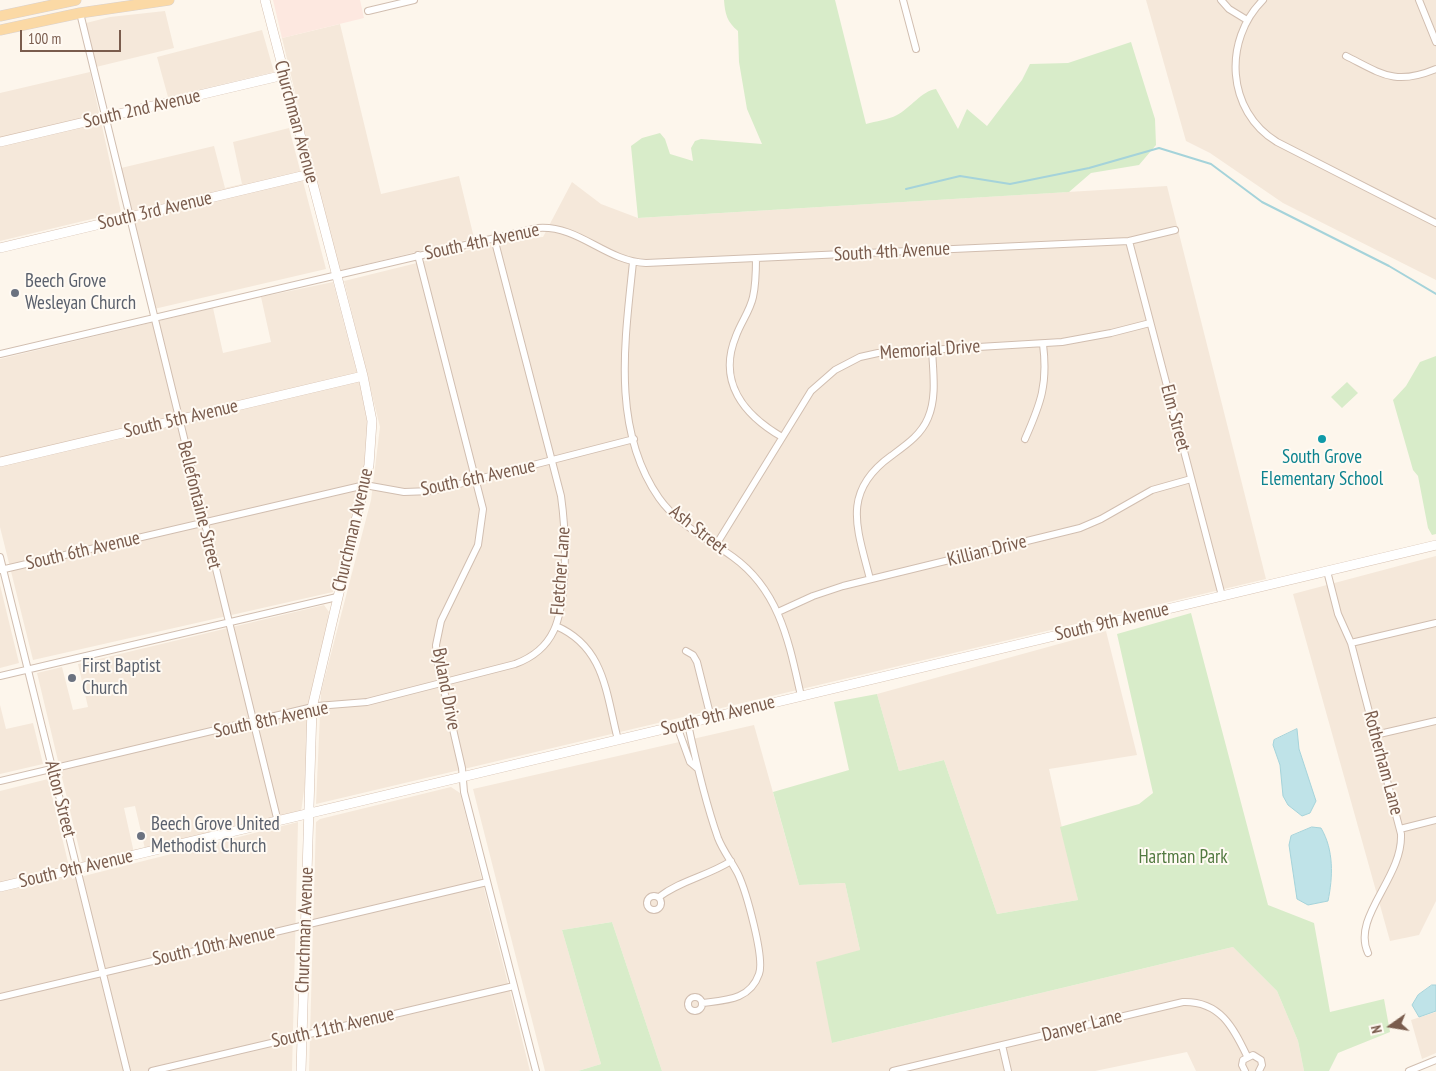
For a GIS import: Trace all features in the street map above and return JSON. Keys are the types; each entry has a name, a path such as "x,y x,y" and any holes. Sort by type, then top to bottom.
{"main road":[{"path":"0,16 76,0"},
{"path":"0,30 80,14 169,0"}],"street":[{"name":"Churchman Avenue","path":"265,0 363,376 372,430 371,454 365,485 312,708 301,1071"},
{"path":"368,11 414,0"},
{"path":"904,0 916,49"},
{"path":"1220,0 1247,20"},
{"path":"1264,0 1247,20 1237,44 1235,73 1243,103 1259,127 1277,142 1436,224"},
{"path":"1419,0 1436,42"},
{"name":"Bellefontaine Street","path":"80,14 128,218 278,822"},
{"path":"1346,56 1377,73 1393,78 1412,78 1436,70"},
{"name":"South 2nd Avenue","path":"0,142 284,75"},
{"name":"South 3rd Avenue","path":"0,248 310,174"},
{"name":"South 4th Avenue","path":"0,354 538,228 560,229 578,235 611,256 634,262 1129,241 1175,230"},
{"name":"Fletcher Lane","path":"494,238 561,496 566,545 561,610 556,626 581,640 596,660 618,740"},
{"name":"Elm Street","path":"1129,241 1222,596"},
{"name":"Byland Drive","path":"418,255 483,509 480,536 437,633 436,654 463,778 464,792 536,1071"},
{"path":"756,258 753,297 732,350 731,376 736,394 748,412 765,427 782,437"},
{"name":"Ash Street","path":"634,262 624,362 626,400 634,439 646,477 660,499 684,524 716,545 746,568 760,582 778,612 788,637 802,696"},
{"name":"Memorial Drive","path":"716,545 811,391 835,370 868,355 932,349 1043,344 1095,336 1150,322"},
{"path":"1025,439 1044,392 1046,374 1043,344"},
{"path":"870,580 856,525 858,500 870,474 913,440 926,422 933,400 932,349"},
{"name":"South 5th Avenue","path":"0,462 363,376"},
{"name":"South 6th Avenue","path":"2,570 365,485 416,492 444,488 634,439"},
{"name":"Killian Drive","path":"778,612 818,594 1080,528 1104,518 1152,490 1191,479"},
{"name":"South 9th Avenue","path":"0,887 1436,545"},
{"name":"Alton Street","path":"0,557 127,1071"},
{"name":"Rotherham Lane","path":"1327,571 1338,614 1351,643 1400,828 1400,856 1364,927 1364,940 1368,953"},
{"path":"0,676 337,597"},
{"path":"1351,643 1436,623"},
{"name":"South 8th Avenue","path":"0,781 312,708 367,702 522,661 542,647 556,626"},
{"path":"686,651 693,655 697,662 711,718"},
{"path":"1375,736 1436,721"},
{"path":"688,724 698,769 719,841 731,861 743,888 761,958 761,968 757,979 744,994 733,999 702,1003"},
{"path":"677,726 690,762 698,769"},
{"path":"1400,828 1436,820"},
{"path":"659,897 674,886 708,874 731,861"},
{"name":"South 10th Avenue","path":"0,997 487,882"},
{"name":"South 11th Avenue","path":"152,1071 514,986"},
{"name":"Danver Lane","path":"893,1071 1188,1002 1207,1006 1220,1013 1233,1028 1247,1056 1255,1055 1260,1059 1262,1065 1259,1071"},
{"path":"1002,1045 1008,1071"},
{"path":"1245,1071 1242,1065 1247,1056"},
{"path":"1409,1071 1436,1060"}],"shaded area":[{"path":"273,0 360,0 364,18 282,38"},
{"path":"1146,0 1436,0 1436,280 1283,203 1210,153 1186,141"},
{"path":"165,11 174,48 96,67 86,23 110,17"},
{"path":"340,24 381,194 459,176 474,238 338,271 282,38"},
{"path":"262,30 274,72 168,97 157,57"},
{"path":"90,72 121,212 0,241 0,93"},
{"path":"289,128 326,269 154,309 121,168 214,146 225,188 242,184 233,142"},
{"path":"572,182 601,204 638,218 1167,186 1266,579 316,804 321,692 371,500 380,427 344,281 514,239 543,237"},
{"path":"333,282 367,411 368,456 333,592 33,660 0,527 0,359 213,308 223,353 271,342 261,297"},
{"path":"1436,556 1436,901 1419,935 1390,941 1293,594"},
{"path":"0,585 19,663 0,668"},
{"path":"324,605 329,612 301,812 145,849 135,806 124,808 134,853 83,865 37,673 62,667 73,710 88,707 78,664"},
{"path":"1106,631 1137,755 1049,769 1078,900 997,914 944,760 899,771 877,694"},
{"path":"0,705 6,729 33,723 43,764 0,774"},
{"path":"754,725 799,885 845,883 860,950 832,1043 1233,947 1277,991 1298,1041 1304,1071 1196,1071 1187,1052 1095,1071 662,1071 612,922 562,930 601,1064 578,1071 545,1071 473,789"},
{"path":"48,779 72,879 298,822 292,1071 0,1071 0,791"},
{"path":"451,787 460,793 530,1071 309,1071 316,822 320,819"},
{"path":"1436,1012 1436,1053 1422,1059 1411,1020"}],"green space":[{"path":"724,0 835,0 866,124 897,115 921,96 936,89 958,129 967,109 987,126 1022,80 1030,64 1068,63 1131,42 1155,119 1156,145 1139,165 1091,173 1069,192 638,218 631,146 642,138 660,133 665,139 670,154 693,161 691,148 695,141 701,139 762,144 747,109 739,62 738,31 727,17"},
{"path":"1436,356 1436,534 1432,535 1428,528 1418,476 1413,470 1393,400 1406,386 1420,362"},
{"path":"1347,382 1358,393 1342,408 1331,397"},
{"name":"Hartman Park","path":"1191,613 1268,905 1314,923 1330,1012 1384,999 1390,1032 1338,1053 1329,1071 1304,1071 1298,1041 1277,991 1233,947 832,1043 816,962 860,950 845,883 799,885 773,792 849,770 834,702 877,694 899,771 944,760 997,914 1078,900 1060,827 1139,804 1153,793 1117,634"},
{"path":"612,922 662,1071 578,1071 601,1064 562,930"}],"water":[{"path":"1297,729 1299,749 1316,801 1310,813 1302,816 1288,805 1283,796 1280,765 1273,745 1274,740"},
{"path":"1312,827 1321,828 1325,836 1330,854 1331,883 1328,901 1308,905 1297,899 1289,845 1291,836"},
{"path":"1432,985 1436,985 1436,1011 1419,1017 1412,1005 1418,995"}],"waterway":[{"path":"906,189 960,176 1010,184 1089,168 1159,148 1211,164 1262,202 1389,266 1436,294"}],"place":[{"name":"Beech Grove Wesleyan Church","path":"15,293"},
{"name":"South Grove Elementary School","path":"1322,439"},
{"name":"First Baptist Church","path":"72,678"},
{"name":"Beech Grove United Methodist Church","path":"141,836"}]}
